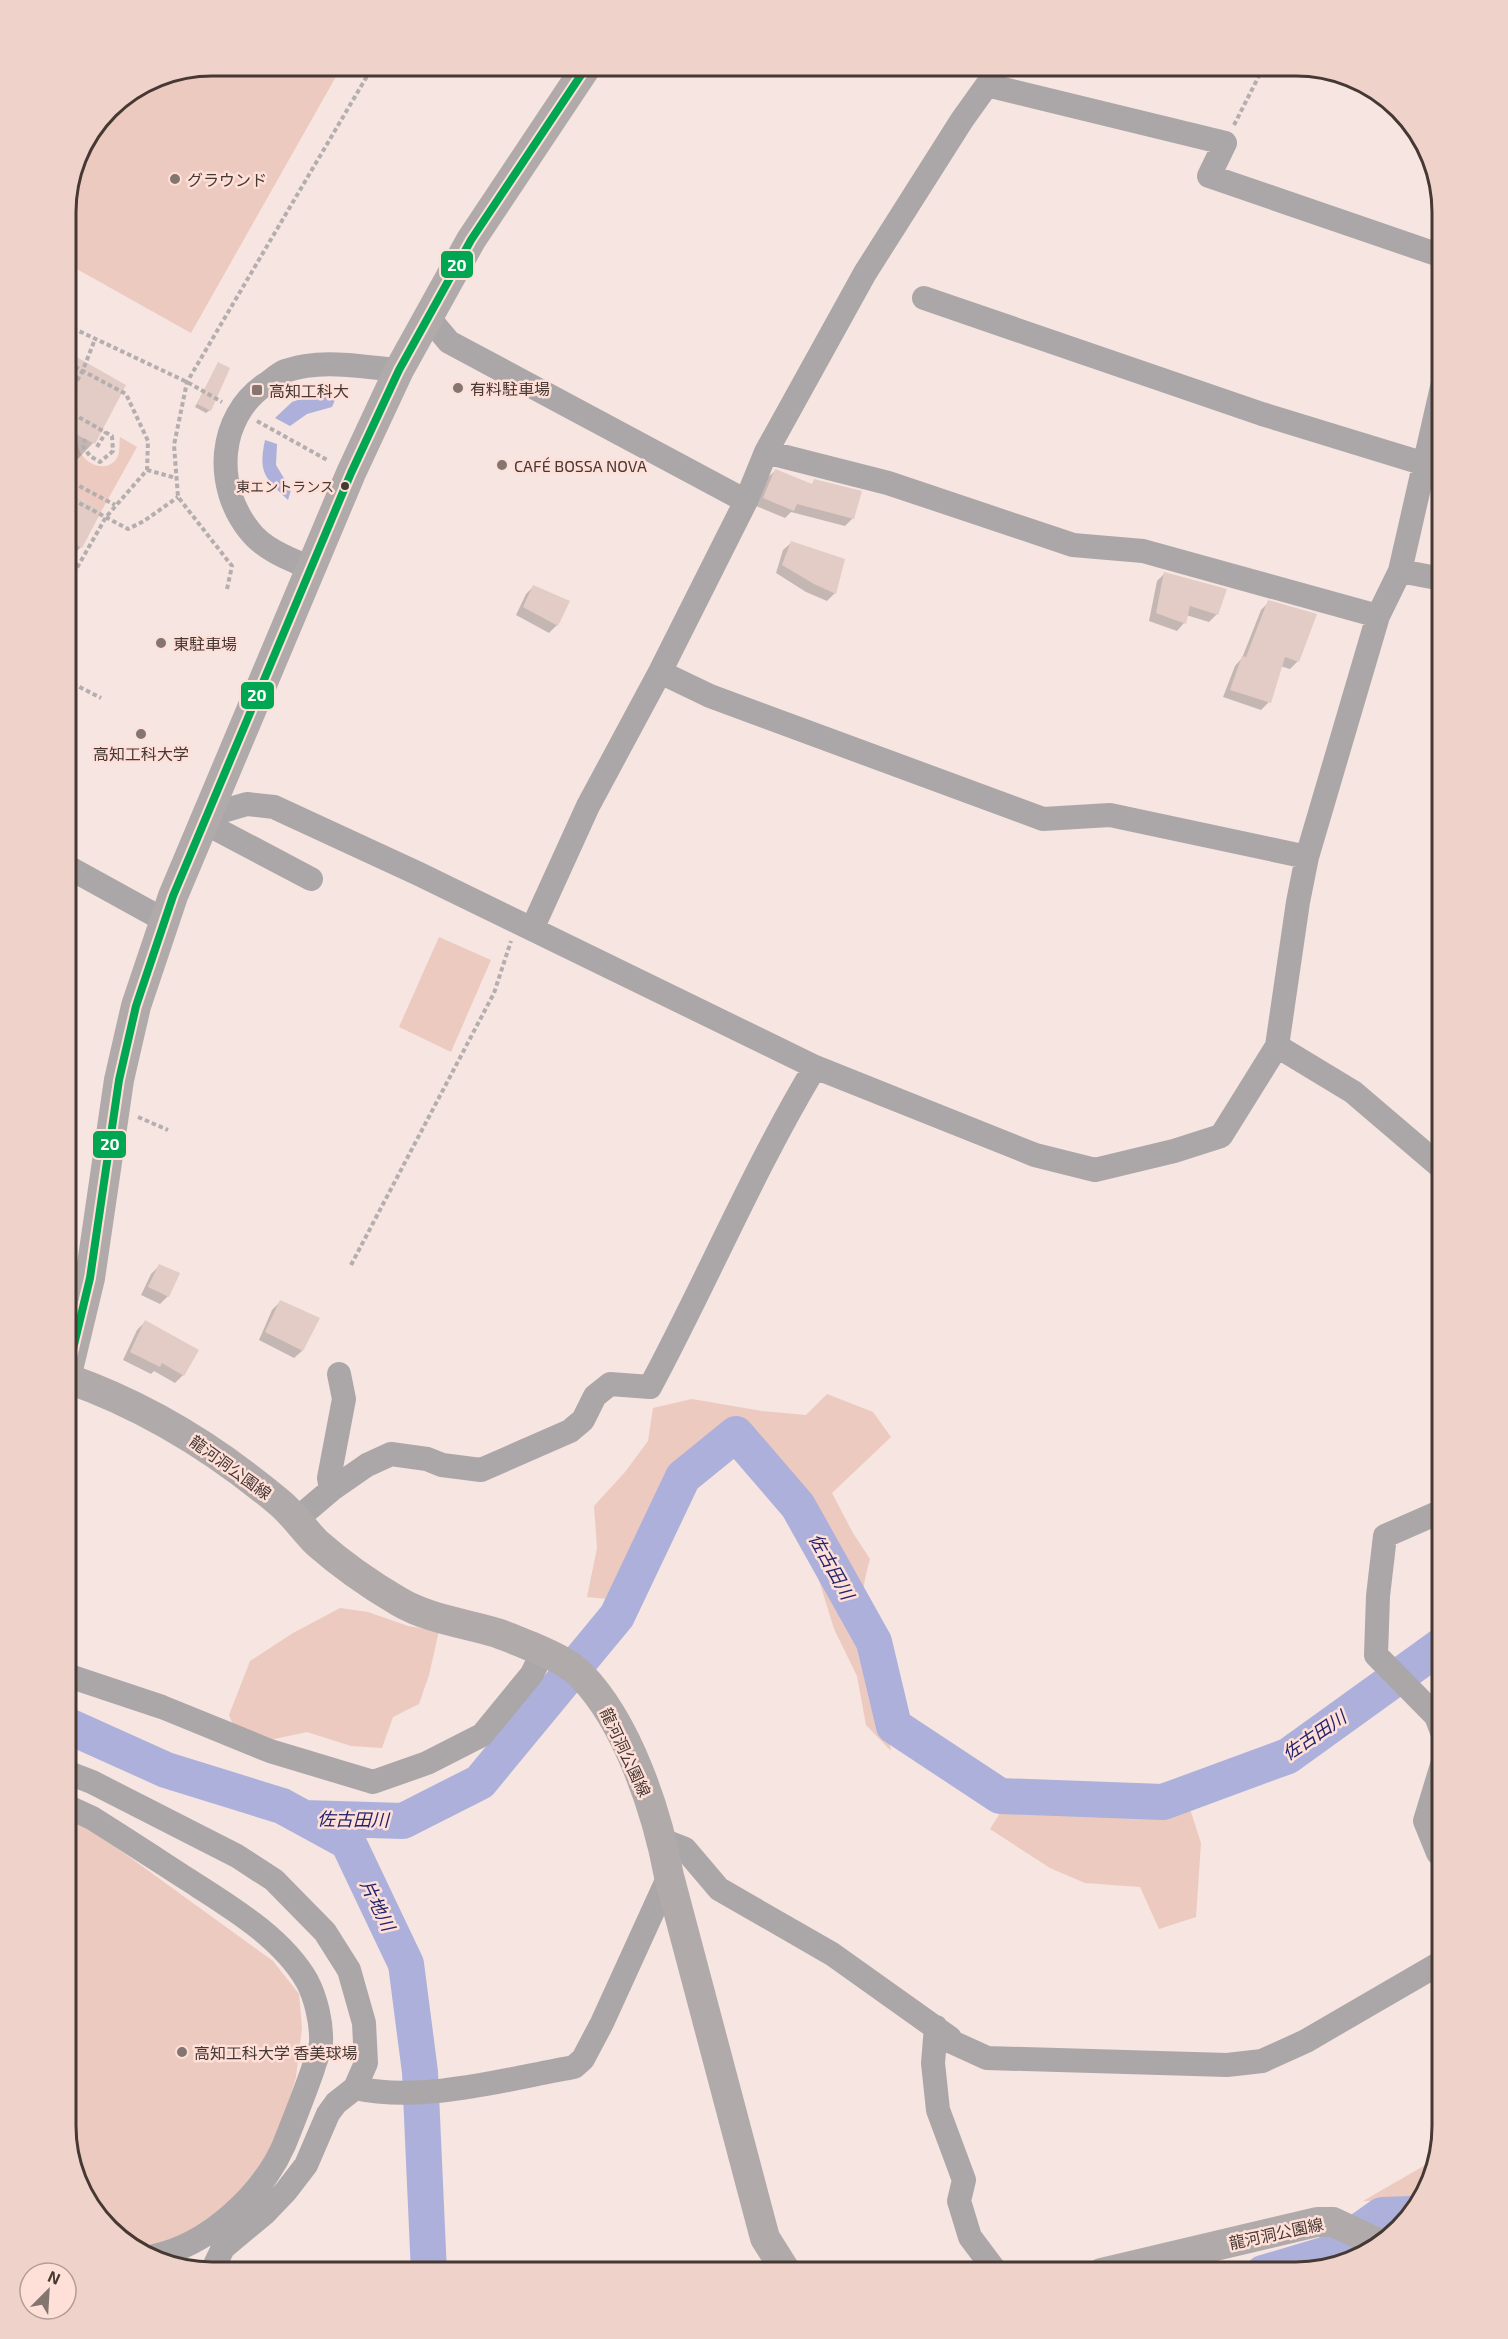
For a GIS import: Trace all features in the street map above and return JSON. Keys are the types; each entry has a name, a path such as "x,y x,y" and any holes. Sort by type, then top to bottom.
{"main road":[{"path":"76,1335 90,1278 119,1080 135,1006 164,920 203,822 351,472 399,370 489,211 580,77"},
{"name":"龍河洞公園線","path":"76,1382 161,1420 197,1441 280,1503 338,1561 400,1602 428,1615 498,1634 550,1655 579,1673 607,1706 647,1794 662,1840 669,1876 765,2238 780,2262"},
{"name":"龍河洞公園線","path":"1146,2262 1299,2225 1333,2222 1371,2240"}],"street":[{"path":"525,926 660,672 746,501 766,452 865,273 962,120 987,85 1225,143 1209,176 1432,253"},
{"path":"924,298 1262,414 1425,464"},
{"path":"428,317 449,342 746,501"},
{"path":"311,568 278,554 250,532 234,507 224,473 229,433 239,411 254,392 283,372 311,364 399,370"},
{"path":"311,879 203,822 216,813 247,804 274,807 815,1067 1035,1155 1095,1170 1174,1151 1221,1136 1277,1046 1298,902 1307,857 1378,616 1400,571 1432,432"},
{"path":"766,452 888,483 1073,545 1143,551 1378,616"},
{"path":"1400,571 1432,577"},
{"path":"660,672 710,696 1043,819 1110,814 1307,857"},
{"path":"77,872 164,920"},
{"path":"1277,1046 1353,1092 1432,1159"},
{"path":"297,1519 331,1490 367,1465 391,1454 427,1459 442,1465 481,1470 570,1431 582,1420 595,1396 610,1384 650,1387 682,1329 786,1116 815,1067"},
{"path":"331,1490 329,1478 344,1399 339,1374"},
{"path":"1432,1515 1385,1536 1378,1596 1376,1655 1432,1712"},
{"path":"76,1678 162,1707 270,1751 373,1782 427,1763 482,1735 550,1655"},
{"path":"76,1776 237,1856 274,1880 325,1932 349,1970 364,2023 366,2063 355,2088 336,2103 328,2114 306,2165 286,2191 265,2212 210,2230 171,2253 165,2254"},
{"path":"1432,1798 1425,1821 1432,1838"},
{"path":"76,1811 92,1818 245,1917 285,1953 308,1982 318,2014 321,2044 279,2156 236,2223 216,2262"},
{"path":"662,1840 685,1849 719,1888 832,1954 950,2037 952,2042 987,2058 1227,2064 1262,2061 1306,2041 1432,1968"},
{"path":"355,2088 380,2094 453,2089 574,2067 583,2059 602,2023 669,1876"},
{"path":"936,2028 933,2063 938,2110 964,2180 960,2201 970,2237 989,2262"}],"path":[{"path":"227,589 232,566 178,497 174,445 187,382 367,77"},
{"path":"1225,143 1258,77"},
{"path":"77,330 187,382 351,472"},
{"path":"77,381 95,339"},
{"path":"77,367 126,394 148,441 147,470 106,517 77,568"},
{"path":"77,416 112,436 113,451 99,462 90,456 83,446 85,439"},
{"path":"97,447 106,432"},
{"path":"147,470 176,478"},
{"path":"77,485 115,505"},
{"path":"77,502 128,529 144,521 178,497"},
{"path":"77,686 101,698"},
{"path":"351,1265 494,993 525,926"},
{"path":"130,1113 168,1130"}],"shaded area":[{"name":"グラウンド","path":"203,77 336,77 191,333 77,269 78,194 90,152 110,123 123,110 144,95 168,84"},
{"path":"120,437 137,447 102,510 77,496 77,439 79,450 84,457 99,466 110,465 118,456"},
{"path":"439,937 491,960 451,1052 399,1027"},
{"path":"827,1394 873,1412 891,1437 832,1493 870,1559 862,1599 862,1617 891,1751 866,1725 857,1676 834,1629 818,1577 811,1541 783,1493 756,1457 724,1442 684,1479 652,1522 635,1555 628,1587 608,1599 587,1597 597,1548 594,1506 625,1472 648,1441 653,1408 692,1399 762,1411 806,1415"},
{"path":"340,1608 368,1612 408,1626 439,1631 429,1675 419,1704 393,1717 382,1748 351,1746 307,1732 242,1746 229,1715 250,1661 293,1633"},
{"path":"1044,1800 1107,1810 1190,1809 1201,1843 1196,1917 1159,1929 1140,1887 1085,1883 1050,1868 990,1829 1002,1810"},
{"name":"高知工科大学 香美球場","path":"76,1818 273,1961 299,1994 302,2028 296,2077 283,2122 265,2161 238,2202 184,2238 150,2248 123,2229 99,2202 90,2187 79,2153 76,2127"},
{"path":"1426,2164 1411,2199 1363,2201"}],"water":[{"path":"316,393 335,400 332,407 307,414 290,426 275,418 292,402"},
{"path":"265,440 277,444 276,465 291,490 288,500 265,474 262,460"}],"building":[{"path":"77,357 126,385 95,444 77,435"},
{"path":"218,362 230,368 211,411 197,404"},
{"path":"775,469 812,484 814,479 862,491 854,519 797,504 794,511 763,498"},
{"path":"77,496 102,510 82,548 77,545"},
{"path":"791,541 845,559 836,594 782,565"},
{"path":"1164,572 1227,589 1218,615 1190,606 1186,624 1156,613"},
{"path":"533,585 570,601 558,626 523,607"},
{"path":"1268,600 1317,614 1299,662 1285,657 1271,703 1230,690 1242,656 1246,657"},
{"path":"159,1264 180,1273 169,1297 148,1287"},
{"path":"280,1300 320,1318 303,1351 265,1332"},
{"path":"145,1320 199,1350 184,1376 162,1363 160,1367 130,1352"}],"waterway":[{"name":"佐古田川","path":"304,1818 403,1821 480,1782 617,1616 683,1477 736,1434 798,1506 874,1642 894,1726 1000,1796 1163,1802 1288,1756 1432,1652"},
{"name":"片地川","path":"76,1730 166,1770 282,1806 348,1842 406,1964 420,2072 429,2262"},
{"name":"片地川","path":"1300,2262 1327,2254 1382,2215 1399,2214"}],"transit line":[{"name":"20","path":"76,1335 90,1278 119,1080 136,1006 173,896 351,473 399,370 471,240 580,77"}],"place":[{"name":"グラウンド","path":"175,179"},
{"name":"有料駐車場","path":"458,388"},
{"name":"高知工科大","path":"257,390"},
{"name":"CAFÉ BOSSA NOVA","path":"502,465"},
{"name":"東エントランス","path":"345,486"},
{"name":"東駐車場","path":"161,643"},
{"name":"高知工科大学","path":"141,734"},
{"name":"高知工科大学 香美球場","path":"182,2052"}]}
